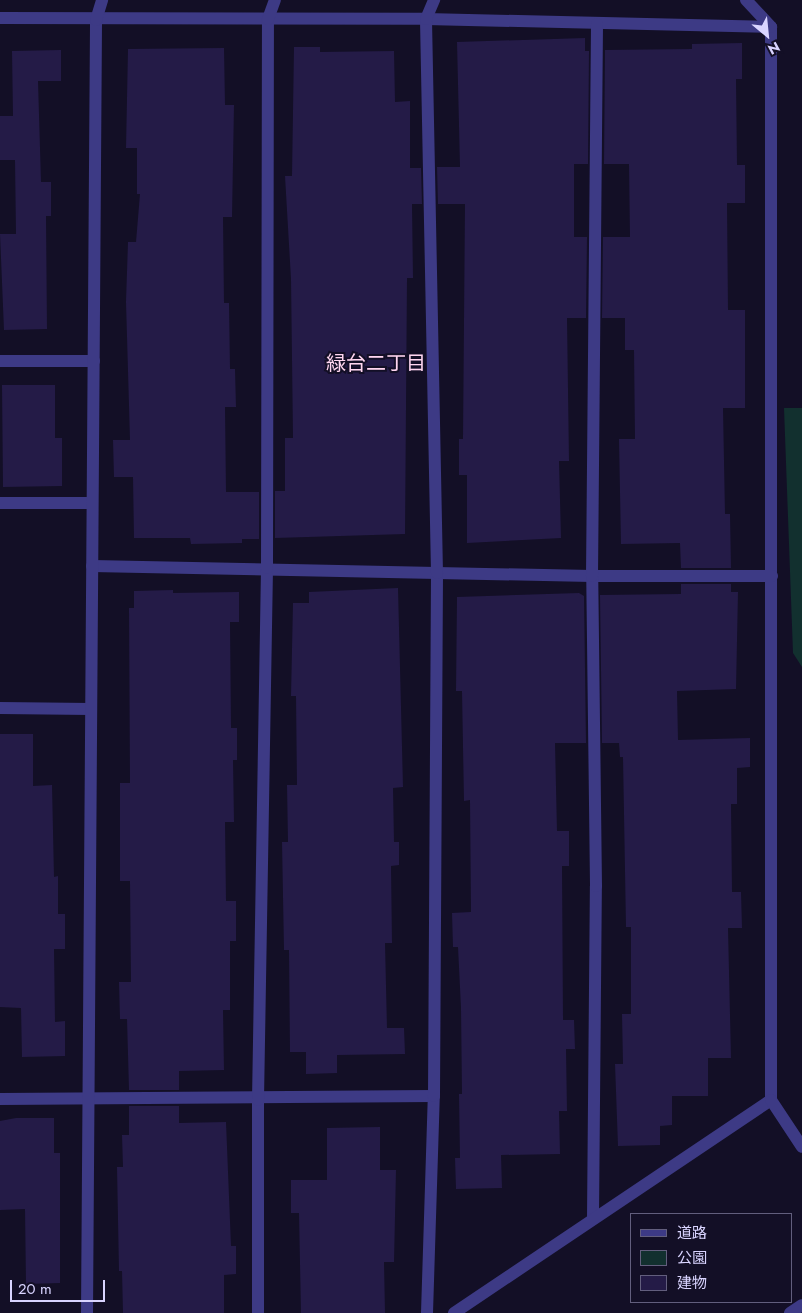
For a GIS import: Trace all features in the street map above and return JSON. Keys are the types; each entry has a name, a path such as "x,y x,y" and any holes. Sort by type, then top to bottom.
{"street":[{"path":"87,1313 96,20 102,0"},
{"path":"258,1313 258,1100 267,568 268,20 275,0"},
{"path":"427,1313 434,1096 437,573 426,19 434,0"},
{"path":"746,0 771,27 771,1100 802,1147"},
{"path":"0,18 96,20 426,19 771,27"},
{"path":"593,1217 596,886 592,576 597,24"},
{"path":"0,360 94,361"},
{"path":"0,503 92,503"},
{"path":"92,566 592,576 772,576"},
{"path":"0,708 91,708"},
{"path":"0,1099 258,1100 434,1096"},
{"path":"454,1313 593,1217 771,1100"},
{"path":"790,1313 802,1305"}],"green space":[{"path":"784,408 802,408 802,667 793,653"}],"building":[{"path":"585,38 585,51 589,51 588,164 574,164 574,237 587,237 586,318 567,318 569,461 559,461 561,538 467,543 467,475 459,475 459,439 463,439 465,204 438,204 437,167 460,167 457,42"},
{"path":"742,43 742,79 736,79 737,165 745,165 745,203 727,203 728,310 745,310 745,408 723,408 725,514 730,514 731,568 681,568 680,543 621,544 619,439 635,439 634,350 625,350 625,318 602,318 603,237 630,237 629,164 604,164 605,50 692,49 692,44"},
{"path":"294,47 320,47 320,52 394,51 395,102 410,101 410,168 421,168 422,204 412,204 413,278 407,278 405,534 275,538 275,491 285,491 285,438 293,438 291,279 285,176 292,176"},
{"path":"224,48 225,105 234,105 232,217 223,217 224,303 229,303 230,369 235,369 236,407 225,407 226,492 259,492 259,539 242,539 242,543 191,544 190,538 134,538 133,477 114,477 113,440 130,440 126,302 128,242 136,242 140,194 137,194 137,148 126,148 128,49"},
{"path":"61,50 61,81 38,81 41,182 51,182 51,216 46,216 47,329 4,330 0,234 16,234 15,160 0,160 0,116 13,116 12,51"},
{"path":"2,385 55,385 55,438 62,438 62,486 3,487"},
{"path":"681,584 731,584 731,592 738,592 736,689 677,691 678,740 750,738 750,767 737,768 737,804 731,804 732,892 741,892 742,928 728,928 731,1058 708,1058 708,1096 672,1096 672,1125 660,1126 660,1145 618,1146 615,1064 623,1064 622,1014 631,1014 631,927 626,927 623,757 620,757 619,743 602,743 600,595 681,594"},
{"path":"398,588 403,787 393,788 394,842 399,842 399,865 391,866 392,943 385,943 387,1028 404,1028 405,1054 337,1055 337,1073 306,1074 306,1052 290,1052 289,950 284,950 282,842 288,842 287,785 297,785 296,696 291,696 293,603 309,603 309,592"},
{"path":"173,590 173,593 239,592 239,622 230,622 231,728 237,728 237,760 233,760 234,822 225,822 226,901 236,901 236,941 230,941 230,1010 223,1010 224,1070 179,1071 179,1090 129,1090 127,1019 120,1019 119,982 131,982 130,881 120,881 120,783 130,783 129,608 134,608 134,591"},
{"path":"579,593 584,596 586,743 555,743 557,831 569,831 569,866 562,866 563,1020 574,1020 575,1049 566,1049 567,1111 559,1111 560,1154 501,1155 502,1188 456,1189 455,1158 460,1158 459,1094 462,1094 461,1008 458,947 453,947 452,913 471,912 470,800 464,801 462,691 456,691 457,597"},
{"path":"0,734 33,734 33,786 52,785 54,877 58,876 58,914 65,914 65,949 54,949 55,1022 65,1021 65,1056 22,1057 21,1008 0,1007"},
{"path":"129,1106 179,1106 179,1123 226,1122 231,1246 236,1246 236,1274 224,1275 224,1313 123,1313 122,1271 119,1271 117,1167 123,1167 122,1135 129,1135"},
{"path":"16,1118 54,1118 54,1153 60,1153 60,1283 26,1284 25,1209 0,1210 0,1121"},
{"path":"380,1127 380,1170 396,1170 394,1262 384,1262 385,1313 301,1313 299,1213 291,1213 291,1180 327,1180 327,1128"}],"district":[{"name":"緑台二丁目","path":"376,363"}]}
